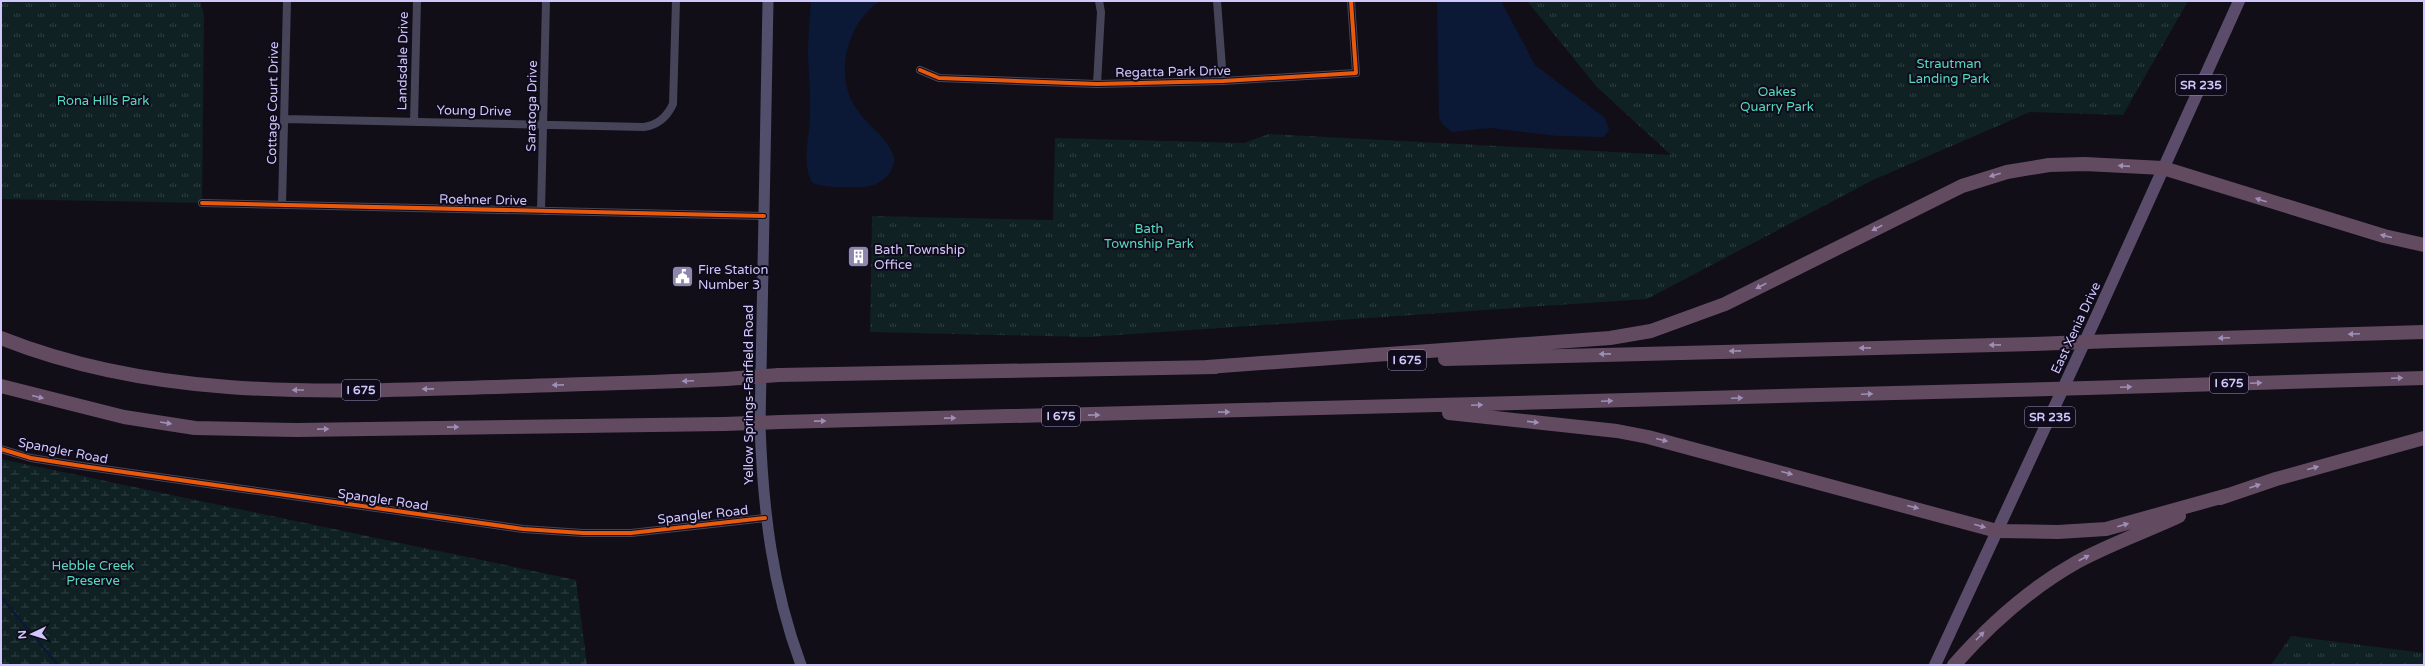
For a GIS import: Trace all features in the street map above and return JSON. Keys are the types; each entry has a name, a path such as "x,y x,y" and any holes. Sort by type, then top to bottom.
{"highway":[{"path":"1207,367 1610,338 1651,331 1725,304 1935,199 1984,178 2028,168 2070,164 2163,168 2384,236 2424,245"},
{"name":"I 675","path":"1,338 28,349 109,372 197,386 240,389 430,389 626,384 779,375 1207,367 1574,355 2034,344 2424,332"},
{"name":"I 675","path":"1,386 124,417 195,428 297,430 724,424 1340,409 2424,378"},
{"path":"1340,409 1446,413 1617,431 1648,437 1996,531 2058,532 2106,529 2228,495 2276,479 2424,438"},
{"path":"1954,665 2002,615 2054,576 2112,544 2228,495"}],"main road":[{"name":"Yellow Springs-Fairfield Road","path":"768,1 760,426 765,518 779,596 801,665"},
{"name":"East Xenia Drive","path":"1935,665 2239,1"}],"street":[{"name":"Cottage Court Drive","path":"282,205 287,1"},
{"name":"Landsdale Drive","path":"414,122 417,1"},
{"name":"Saratoga Drive","path":"541,211 546,1"},
{"name":"Young Drive","path":"285,119 644,127 662,120 670,110 674,98 676,1"},
{"path":"1097,84 1101,12 1099,1"},
{"path":"1217,1 1223,81"},
{"name":"Regatta Park Drive","path":"920,70 939,78 1097,84 1223,81 1356,73 1351,1"},
{"name":"Roehner Drive","path":"202,203 764,216"},
{"name":"Spangler Road","path":"1,449 31,458 82,466 523,529 583,533 631,533 765,518"}],"green space":[{"name":"Rona Hills Park","path":"1,1 200,1 204,15 202,203 1,199"},
{"name":"Bath Township Park","path":"1527,1 2188,1 2123,115 2030,112 1873,180 1647,299 1088,337 870,332 872,216 1053,220 1055,138 1244,143 1269,134 1671,155 1596,86"},
{"name":"Hebble Creek Preserve","path":"1,459 576,580 587,665 1,665"},
{"path":"2291,636 2424,653 2424,665 2271,665"}],"water":[{"path":"811,1 880,1 869,10 852,35 847,50 845,65 849,95 860,114 889,146 894,159 894,165 891,171 882,181 876,184 863,187 829,187 816,184 810,179 807,167 807,154 810,113 808,52"},
{"path":"1437,1 1501,1 1535,65 1605,118 1609,130 1604,137 1557,136 1490,128 1452,132 1443,125 1439,118"}],"waterway":[{"path":"1,597 58,665"}],"cycle path":[{"path":"920,70 939,78 1097,84 1223,81 1356,73 1351,1"},
{"path":"202,203 764,216"},
{"path":"1,449 31,458 82,466 523,529 583,533 631,533 765,518"}],"place":[{"name":"Bath Township Office","path":"859,257"},
{"name":"Fire Station Number 3","path":"682,277"}],"park label":[{"name":"Strautman Landing Park","path":"1949,72"},
{"name":"Oakes Quarry Park","path":"1777,100"}]}
